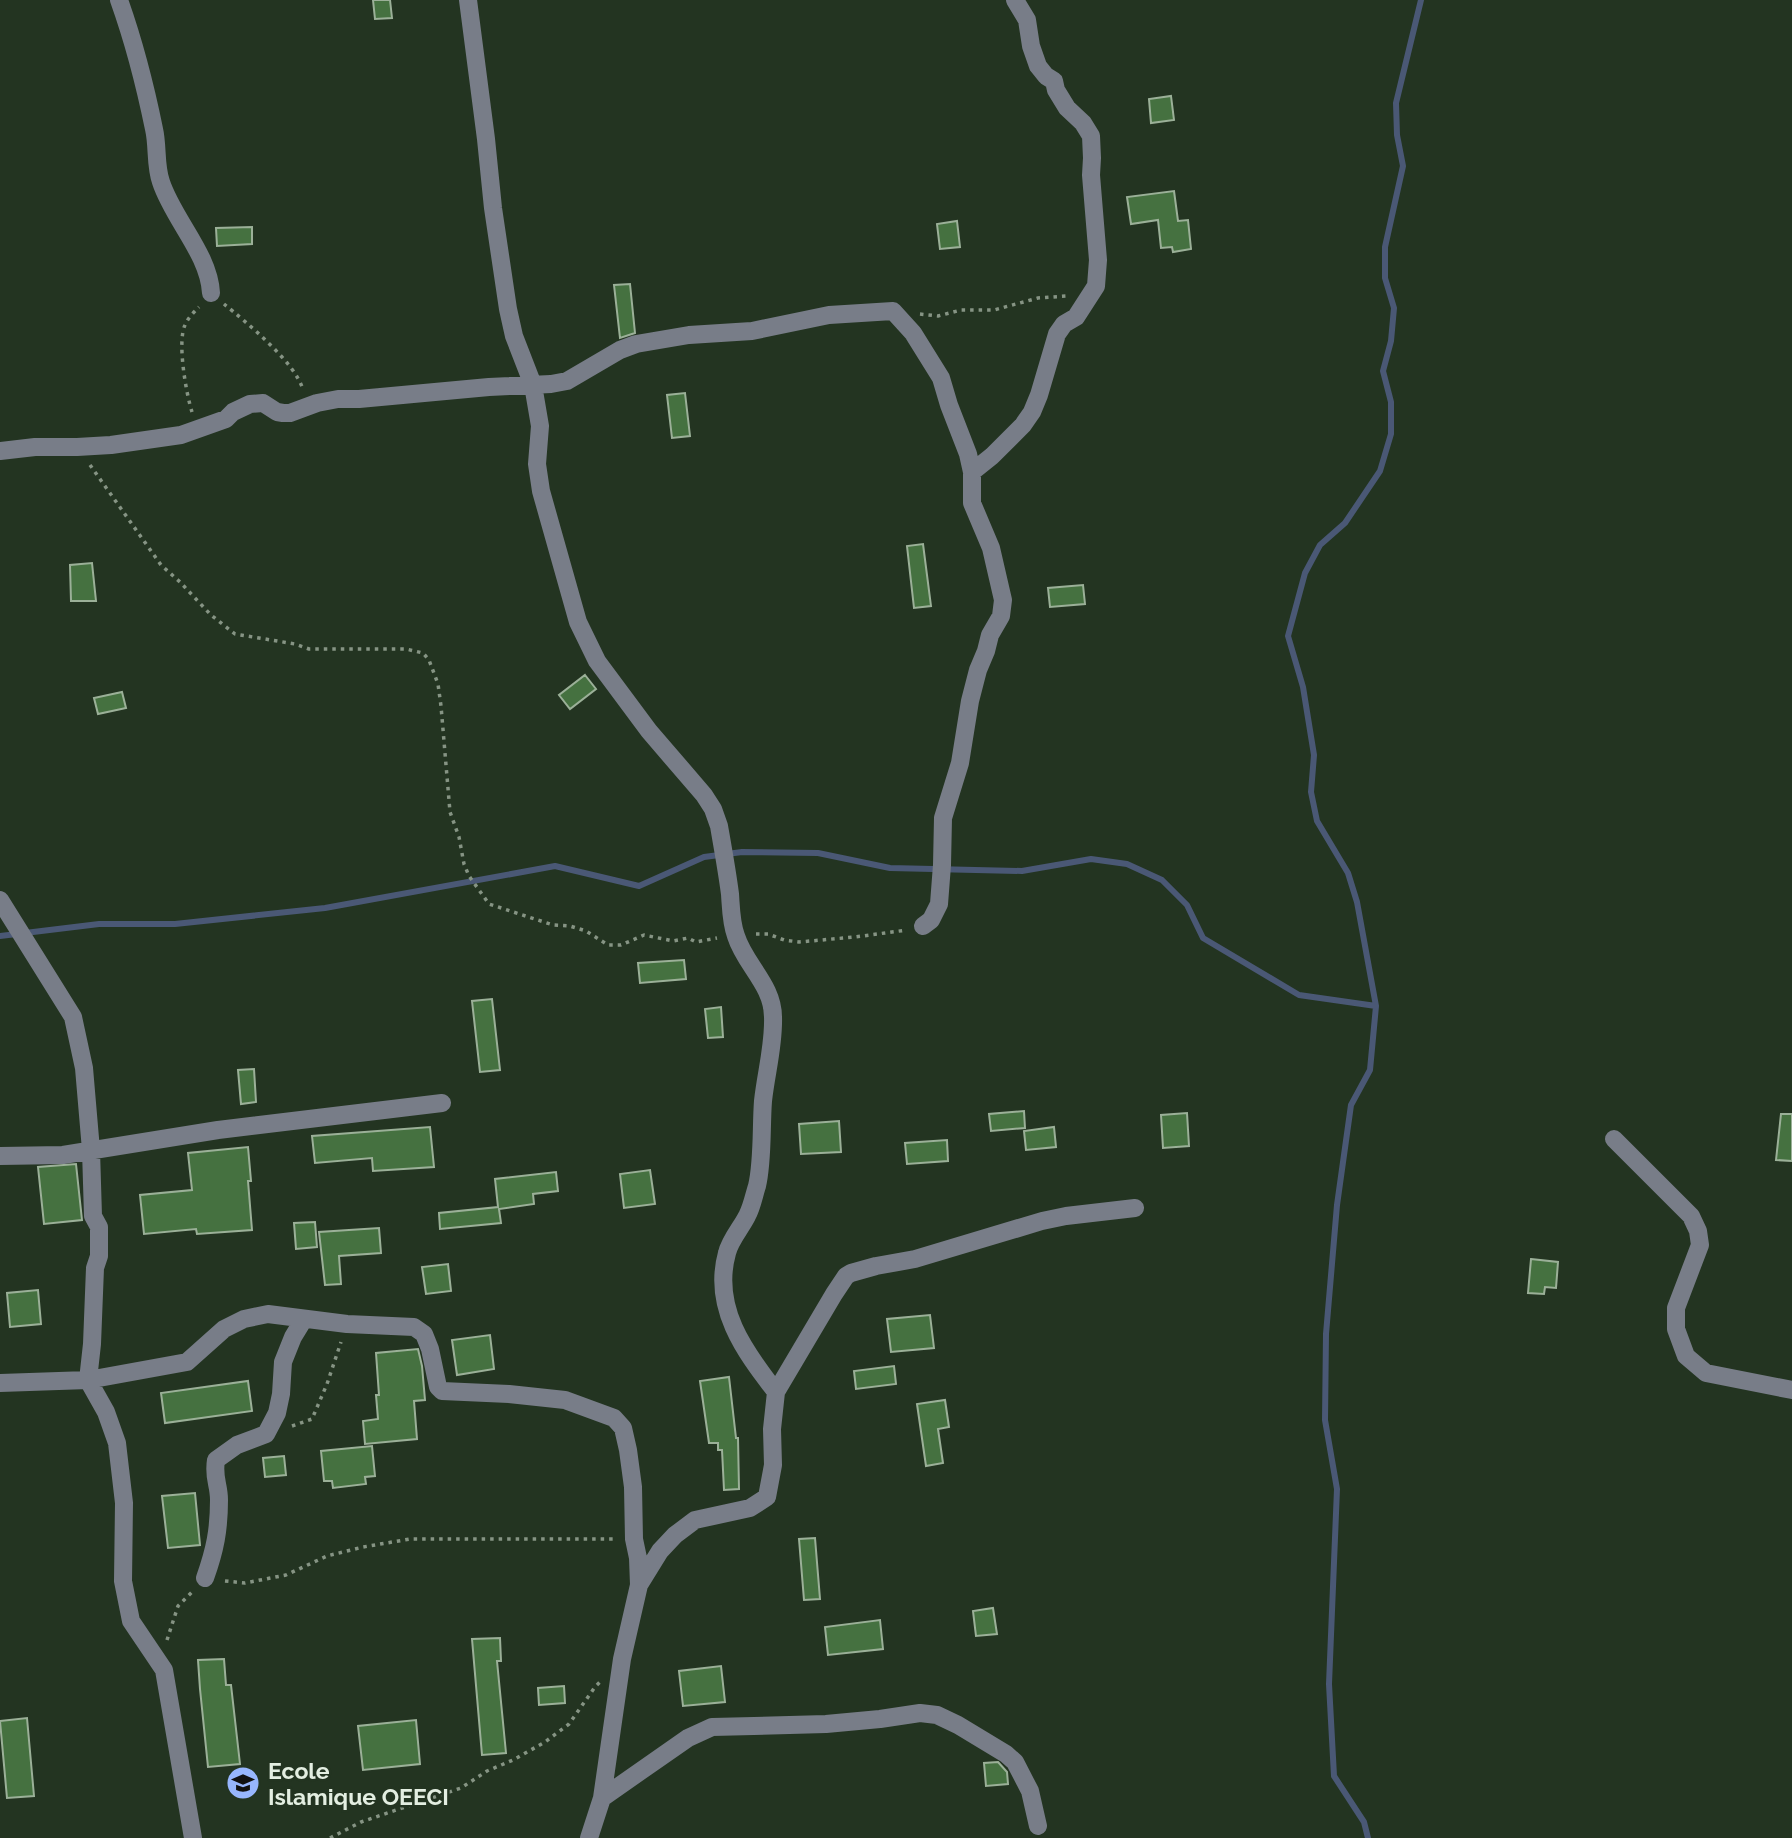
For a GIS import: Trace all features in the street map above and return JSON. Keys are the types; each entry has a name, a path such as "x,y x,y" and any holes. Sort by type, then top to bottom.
{"street":[{"path":"119,0 136,51 149,105 160,179 170,205 204,265 211,293"},
{"path":"468,0 494,218 508,309 514,336 533,384 540,426 537,464 541,491 578,622 597,661 623,698 713,809 719,826 735,934 745,958 769,995 773,1017 771,1053 763,1103 758,1182 749,1213 727,1251 722,1287 727,1314 739,1339 776,1392"},
{"path":"972,472 1023,425 1039,395 1057,334 1064,324 1076,317 1096,286 1098,260 1091,175 1091,136 1059,97 1054,81 1038,66 1031,46 1027,20 1016,0"},
{"path":"0,451 126,443 181,435 226,419 233,412 250,404 263,403 276,412 290,413 306,406 338,399 567,380 620,349 636,344 689,335 752,331 829,316 893,312 913,333 941,378 968,454 972,472 972,503 991,548 1003,600 1001,616 990,635 978,670 960,763 943,818 939,904 931,920 923,926"},
{"path":"0,900 73,1017 84,1068 93,1216 99,1227 88,1380 106,1412 117,1443 124,1503 123,1581 131,1621 164,1670 193,1838"},
{"path":"0,1156 63,1155 218,1130 442,1103"},
{"path":"1614,1139 1690,1216 1698,1231 1700,1245 1676,1308 1676,1329 1686,1356 1706,1373 1792,1390"},
{"path":"639,1586 660,1551 695,1520 750,1508 766,1497 773,1465 772,1429 776,1392 846,1276 876,1266 915,1259 1042,1221 1135,1208"},
{"path":"0,1383 88,1380 187,1362 224,1329 244,1319 268,1314 347,1324 414,1327 424,1334 438,1387 442,1391 565,1400 614,1418 623,1429 628,1450 639,1586 622,1659 602,1798 589,1838"},
{"path":"205,1578 219,1532 219,1496 214,1472 216,1460 237,1445 267,1434 281,1394 283,1362 304,1319"},
{"path":"602,1798 688,1738 712,1727 826,1724 920,1713 937,1714 1015,1762 1030,1791 1038,1826"}],"path":[{"path":"893,312 938,316 961,310 994,310 1038,298 1076,296 1096,286"},
{"path":"181,435 193,424 194,419 187,392 181,340 185,325 211,293 265,340 292,371 300,382 306,406"},
{"path":"78,447 161,565 211,615 235,634 295,644 309,649 406,649 423,653 434,671 439,695 450,813 469,876 489,904 553,925 586,931 608,945 621,945 644,935 673,940 688,938 696,942 735,934 768,934 799,942 855,937 923,926"},
{"path":"267,1434 312,1419 347,1324"},
{"path":"164,1670 168,1637 178,1606 205,1578 244,1583 286,1575 327,1556 410,1539 634,1539"},
{"path":"330,1838 361,1822 461,1788 544,1742 569,1724 595,1686 622,1659"}],"building":[{"path":"373,0 390,0 392,18 375,19"},
{"path":"1171,96 1174,120 1151,123 1149,99"},
{"path":"1174,191 1178,221 1188,220 1191,249 1173,252 1172,247 1161,248 1158,220 1131,224 1127,197"},
{"path":"957,221 960,247 940,249 937,224"},
{"path":"252,227 252,244 217,246 216,228"},
{"path":"630,284 635,333 620,338 614,285"},
{"path":"685,393 690,436 672,438 667,395"},
{"path":"923,544 931,606 914,608 907,546"},
{"path":"92,563 96,601 71,601 70,565"},
{"path":"1083,585 1085,604 1050,607 1048,588"},
{"path":"585,675 596,689 570,709 559,695"},
{"path":"122,692 126,708 98,714 94,698"},
{"path":"684,960 686,979 640,983 638,963"},
{"path":"492,999 500,1070 480,1072 472,1001"},
{"path":"721,1007 723,1037 708,1038 705,1009"},
{"path":"254,1069 256,1102 241,1104 238,1070"},
{"path":"1024,1111 1025,1128 991,1131 989,1114"},
{"path":"1187,1113 1189,1146 1163,1148 1161,1115"},
{"path":"1781,1114 1792,1114 1792,1161 1776,1160"},
{"path":"839,1121 841,1152 801,1154 799,1124"},
{"path":"430,1127 434,1167 373,1171 372,1158 315,1163 312,1136"},
{"path":"1054,1127 1056,1147 1026,1150 1024,1131"},
{"path":"947,1140 948,1161 907,1164 905,1143"},
{"path":"248,1147 252,1230 197,1234 196,1229 144,1234 140,1195 192,1190 188,1153"},
{"path":"76,1164 82,1220 44,1224 38,1167"},
{"path":"650,1170 655,1204 624,1208 620,1174"},
{"path":"556,1172 558,1191 533,1194 534,1204 499,1209 501,1223 440,1229 439,1213 498,1207 495,1179"},
{"path":"315,1222 317,1247 296,1249 294,1223"},
{"path":"379,1228 381,1253 339,1256 341,1284 325,1285 319,1232"},
{"path":"1531,1259 1558,1262 1556,1288 1545,1287 1544,1294 1528,1293"},
{"path":"448,1264 451,1291 426,1294 422,1267"},
{"path":"38,1290 41,1324 10,1327 7,1293"},
{"path":"930,1315 934,1348 891,1352 887,1319"},
{"path":"490,1335 494,1369 457,1375 452,1340"},
{"path":"418,1349 425,1400 414,1401 417,1439 365,1444 363,1421 378,1419 376,1353"},
{"path":"894,1366 896,1384 856,1389 854,1371"},
{"path":"729,1377 738,1438 739,1489 724,1490 722,1450 718,1450 718,1443 709,1443 700,1381"},
{"path":"248,1381 252,1411 165,1423 161,1393"},
{"path":"945,1400 949,1427 938,1429 943,1463 926,1466 917,1404"},
{"path":"372,1446 375,1476 365,1477 366,1484 333,1488 332,1481 324,1481 321,1451"},
{"path":"284,1456 286,1475 265,1477 263,1458"},
{"path":"195,1493 200,1545 168,1548 162,1496"},
{"path":"815,1538 820,1599 804,1600 799,1539"},
{"path":"993,1608 997,1634 976,1636 973,1611"},
{"path":"880,1620 883,1649 828,1655 825,1627"},
{"path":"500,1638 501,1661 497,1661 506,1753 482,1755 472,1639"},
{"path":"224,1659 226,1685 231,1685 240,1764 208,1767 198,1660"},
{"path":"721,1666 725,1702 683,1706 679,1671"},
{"path":"564,1686 565,1703 539,1705 538,1688"},
{"path":"27,1718 34,1796 7,1798 0,1721"},
{"path":"416,1720 420,1764 363,1770 358,1726"},
{"path":"998,1762 1007,1772 1008,1784 986,1786 984,1763"}],"waterway":[{"path":"1368,1838 1364,1822 1334,1776 1329,1684 1337,1489 1325,1420 1326,1334 1337,1205 1351,1105 1370,1070 1376,1006 1357,902 1348,873 1317,821 1311,792 1314,755 1303,687 1288,636 1305,573 1320,545 1345,523 1380,471 1391,434 1391,402 1383,371 1391,341 1394,308 1385,278 1385,247 1403,166 1397,135 1396,103 1421,0"},
{"path":"0,936 99,924 175,924 325,908 555,866 639,886 704,857 742,852 818,853 890,868 1022,871 1091,859 1127,864 1162,880 1187,905 1203,938 1299,995 1376,1006"}],"place":[{"name":"Ecole Islamique OEECI","path":"243,1783"}]}
